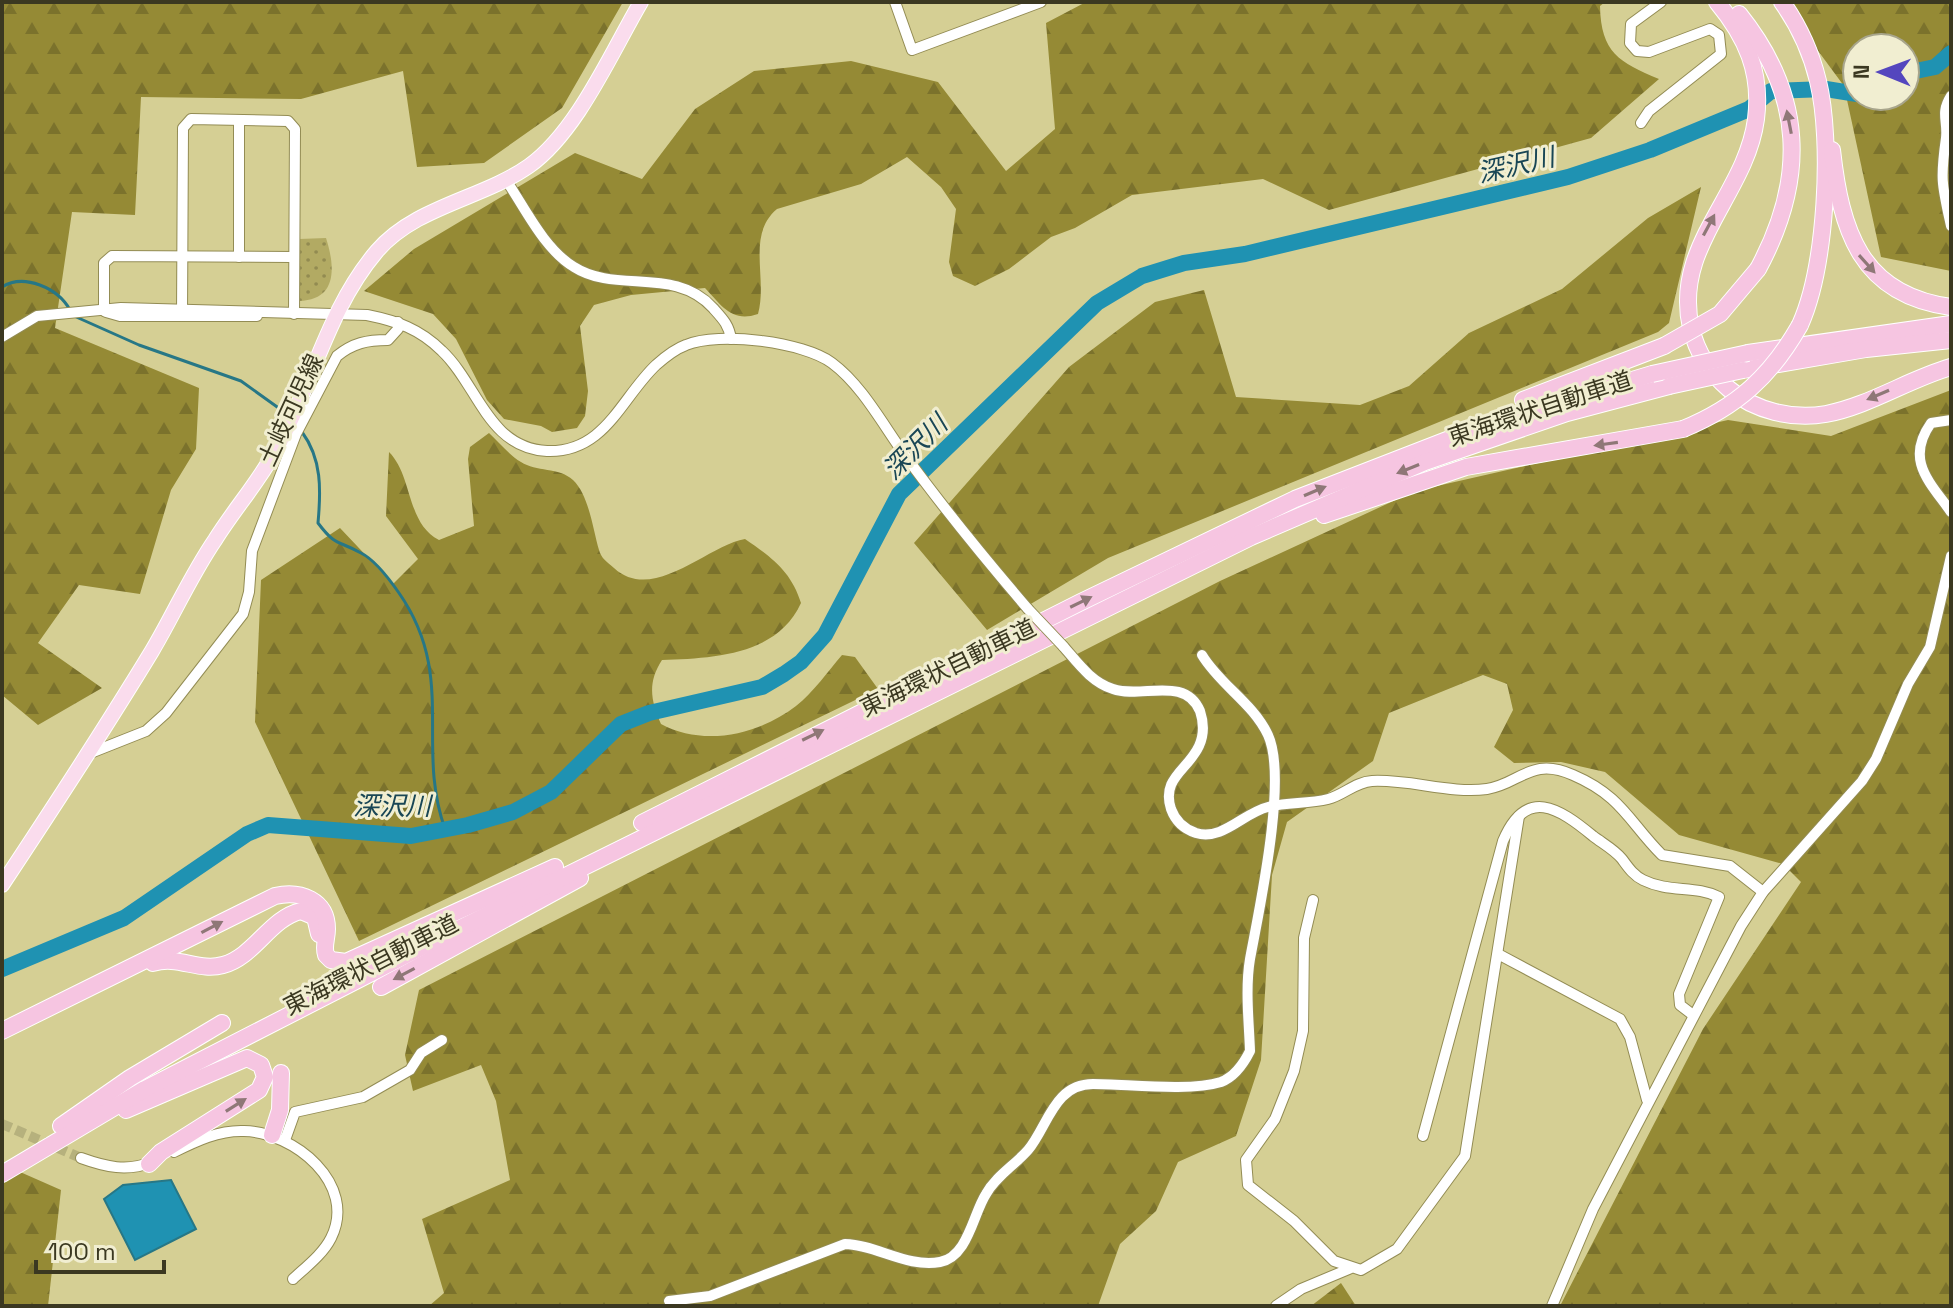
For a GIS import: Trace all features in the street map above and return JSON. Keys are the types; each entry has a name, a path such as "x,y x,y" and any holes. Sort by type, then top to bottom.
{"highway":[{"path":"1717,2 1737,27 1754,64 1758,85 1756,122 1739,171 1693,261 1687,299 1694,339 1709,369 1735,394 1766,410 1801,415 1825,414 1951,367"},
{"path":"1372,467 1448,430 1664,346 1720,314 1758,269 1788,199 1792,135 1779,76 1756,36 1726,2"},
{"path":"1157,583 1351,504 1466,467 1625,442 1683,429 1744,397 1781,358 1800,325 1819,259 1830,194 1819,84 1804,39 1782,2"},
{"path":"1830,194 1854,245 1872,270 1911,297 1951,307"},
{"name":"東海環状自動車道","path":"2,1165 160,1074 434,934 555,867 1124,581 1295,499 1372,467 1536,407 1652,374 1748,353 1951,324"},
{"name":"東海環状自動車道","path":"2,1176 158,1082 716,799 1321,504 1425,462 1567,413 1669,386 1866,349 1951,340"},
{"path":"381,987 716,799"},
{"path":"2,1031 118,976 265,900 293,893 309,898 320,908 327,928 326,955 337,962 346,962 555,867"},
{"path":"118,976 166,959 221,966 238,958 286,916 301,911 315,917 318,924 314,949"},
{"path":"2,1165 130,1078 222,1023"},
{"path":"2,1176 106,1118 247,1058 261,1065 265,1077 259,1090 161,1152 149,1164"},
{"path":"278,1138 281,1073"}],"main road":[{"name":"土岐可児線","path":"2,885 87,755 214,541 292,433 333,315 378,250 407,226 438,208 506,180 531,164 570,123 641,2"}],"street":[{"path":"895,2 912,50 1041,2"},
{"path":"1641,123 1649,111 1721,54 1719,35 1710,29 1702,29 1649,52 1637,51 1630,43 1631,24 1661,2"},
{"path":"1951,96 1942,117 1947,136 1940,184 1951,226"},
{"path":"182,312 183,128 191,119 288,121 295,129 294,314"},
{"path":"239,121 239,257"},
{"path":"506,180 551,245 575,268 594,275 675,285 700,294 729,326 731,339"},
{"path":"104,311 104,263 112,256 293,257"},
{"path":"2,337 37,316 68,312 367,315 412,328 445,353 502,432 525,446 545,451 567,449 604,430 667,355 687,344 731,339 816,353 848,376 954,522 1090,677 1109,688 1138,694 1165,689 1182,692 1193,699 1203,721 1203,735 1198,749 1176,772 1169,786 1168,800 1173,816 1184,827 1198,834 1214,834 1258,809 1327,799 1365,782 1487,789 1520,773 1557,770 1574,775 1618,802 1662,855 1730,866 1763,892"},
{"path":"303,408 337,356 359,343 388,340 398,329 398,322"},
{"path":"1951,420 1931,423 1921,438 1920,460 1927,482 1951,512"},
{"path":"87,755 146,731 166,713 243,614 249,592 252,551 292,433"},
{"path":"1552,1306 1593,1209 1647,1100 1763,892 1862,781 1876,759 1908,684 1930,647 1951,556"},
{"path":"669,1301 710,1296 845,1244 863,1245 909,1261 939,1262 951,1258 967,1235 983,1197 1031,1146 1063,1095 1091,1084 1162,1086 1220,1082 1231,1076 1250,1051 1249,961 1269,854 1274,805 1274,757 1269,737 1256,715 1202,655"},
{"path":"1423,1136 1503,841 1519,816 1537,807 1560,809 1621,858 1639,878 1660,888 1704,889 1719,897 1679,994 1680,1005 1693,1015"},
{"path":"1313,900 1304,938 1303,1031 1294,1071 1275,1119 1246,1160 1245,1176 1248,1185 1294,1221 1334,1261 1349,1269 1361,1270 1373,1266 1397,1249 1465,1156 1519,816"},
{"path":"1498,954 1620,1019 1630,1037 1647,1100"},
{"path":"278,1138 295,1112 363,1097 410,1070 421,1053 442,1040"},
{"path":"81,1158 106,1168 149,1164 220,1133 246,1131 278,1138 308,1155 334,1193 337,1207 332,1237 293,1279"},
{"path":"1276,1306 1301,1289 1349,1269"}],"green space":[{"path":"2,2 623,2 562,108 484,163 417,167 403,71 301,99 141,97 135,215 72,212 55,328 199,388 196,449 171,490 140,594 79,585 38,643 102,688 38,725 2,695"},
{"path":"1086,2 1605,2 1600,6 1601,22 1604,35 1615,54 1633,67 1659,79 1591,138 1329,210 1263,179 1132,195 1075,228 1051,237 1009,269 975,286 953,276 949,262 956,209 941,187 907,157 861,184 777,209 762,231 758,314 734,314 722,307 705,288 631,295 594,305 580,326 588,391 585,416 577,428 552,432 541,426 504,419 487,400 456,339 433,314 364,291 414,249 575,153 642,179 695,109 754,71 851,61 938,82 1006,171 1055,129 1046,23"},
{"path":"1782,2 1951,2 1951,271 1881,257 1850,112 1921,112 1921,32 1841,32 1841,82"},
{"path":"1701,187 1669,323 1658,332 1108,558 987,630 914,543 1069,367 1155,302 1204,290 1236,397 1360,405 1409,386 1469,333 1562,289 1648,218"},
{"path":"1951,390 1951,1306 1560,1306 1703,1029 1801,882 1783,864 1679,835 1605,772 1561,762 1514,763 1494,747 1513,710 1507,684 1483,675 1389,713 1373,761 1287,822 1272,875 1261,1060 1236,1136 1178,1162 1156,1211 1120,1244 1098,1306 429,1306 444,1293 422,1219 510,1180 496,1101 481,1065 413,1091 405,1055 419,990 1220,581 1415,491 1728,420 1831,436"},
{"path":"489,433 521,462 561,473 573,480 587,503 601,555 629,577 646,580 663,576 730,543 745,539 772,559 792,582 801,603 790,621 760,644 722,655 662,660 652,684 661,724 695,735 748,731 781,716 802,701 842,655 855,657 878,689 359,941 255,722 261,580 340,528 393,584 418,559 386,516 389,452 397,462 421,522 439,540 474,526 468,459 470,447"},
{"path":"2,1164 61,1190 48,1306 2,1306"},
{"path":"1341,1283 1356,1306 1311,1306"}],"shaded area":[{"path":"326,238 332,270 327,288 321,295 299,301 299,239"}],"water":[{"path":"171,1180 196,1229 135,1260 104,1199 123,1185"}],"waterway":[{"name":"深沢川","path":"1921,70 1935,67 1951,53"},
{"name":"深沢川","path":"2,969 124,918 247,834 268,825 411,836 513,812 551,792 621,724 649,713 762,687 784,674 801,662 825,635 899,494 1097,303 1142,276 1184,263 1245,254 1568,177 1650,150 1749,109 1771,91 1841,91"},
{"path":"2,287 20,282 40,285 57,295 70,310"},
{"path":"74,316 139,345 241,381 287,414"},
{"path":"302,432 317,464 320,487 318,523 333,540 361,553 377,565 399,593 416,624 426,653 431,682 433,768 445,829"}],"tunnel":[{"path":"2,1124 81,1158"}]}
